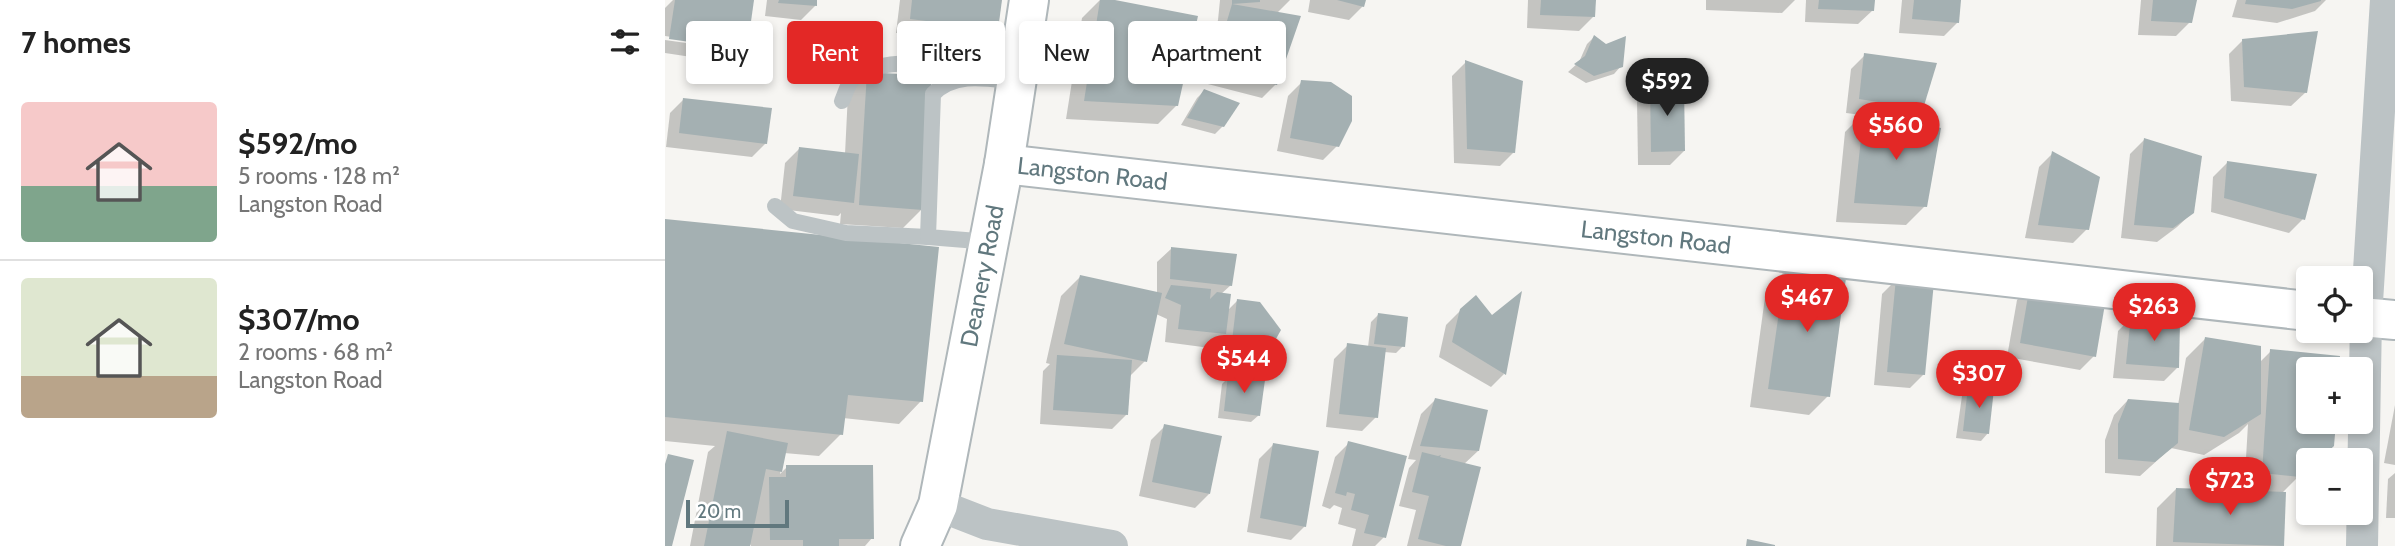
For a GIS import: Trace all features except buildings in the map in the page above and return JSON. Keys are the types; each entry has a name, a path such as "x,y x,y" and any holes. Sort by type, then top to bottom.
{"street":[{"name":"Deanery Road","path":"920,546 938,505 1005,164 1029,0"},
{"path":"2363,546 2386,0"},
{"name":"Langston Road","path":"1005,164 2296,310"},
{"path":"938,505 987,524 1112,546"}],"lane":[{"path":"842,101 850,82 870,68 897,66"},
{"path":"1005,81 1017,82"},
{"path":"928,237 933,94 943,84"},
{"path":"775,206 793,221 846,233 990,242"}]}
